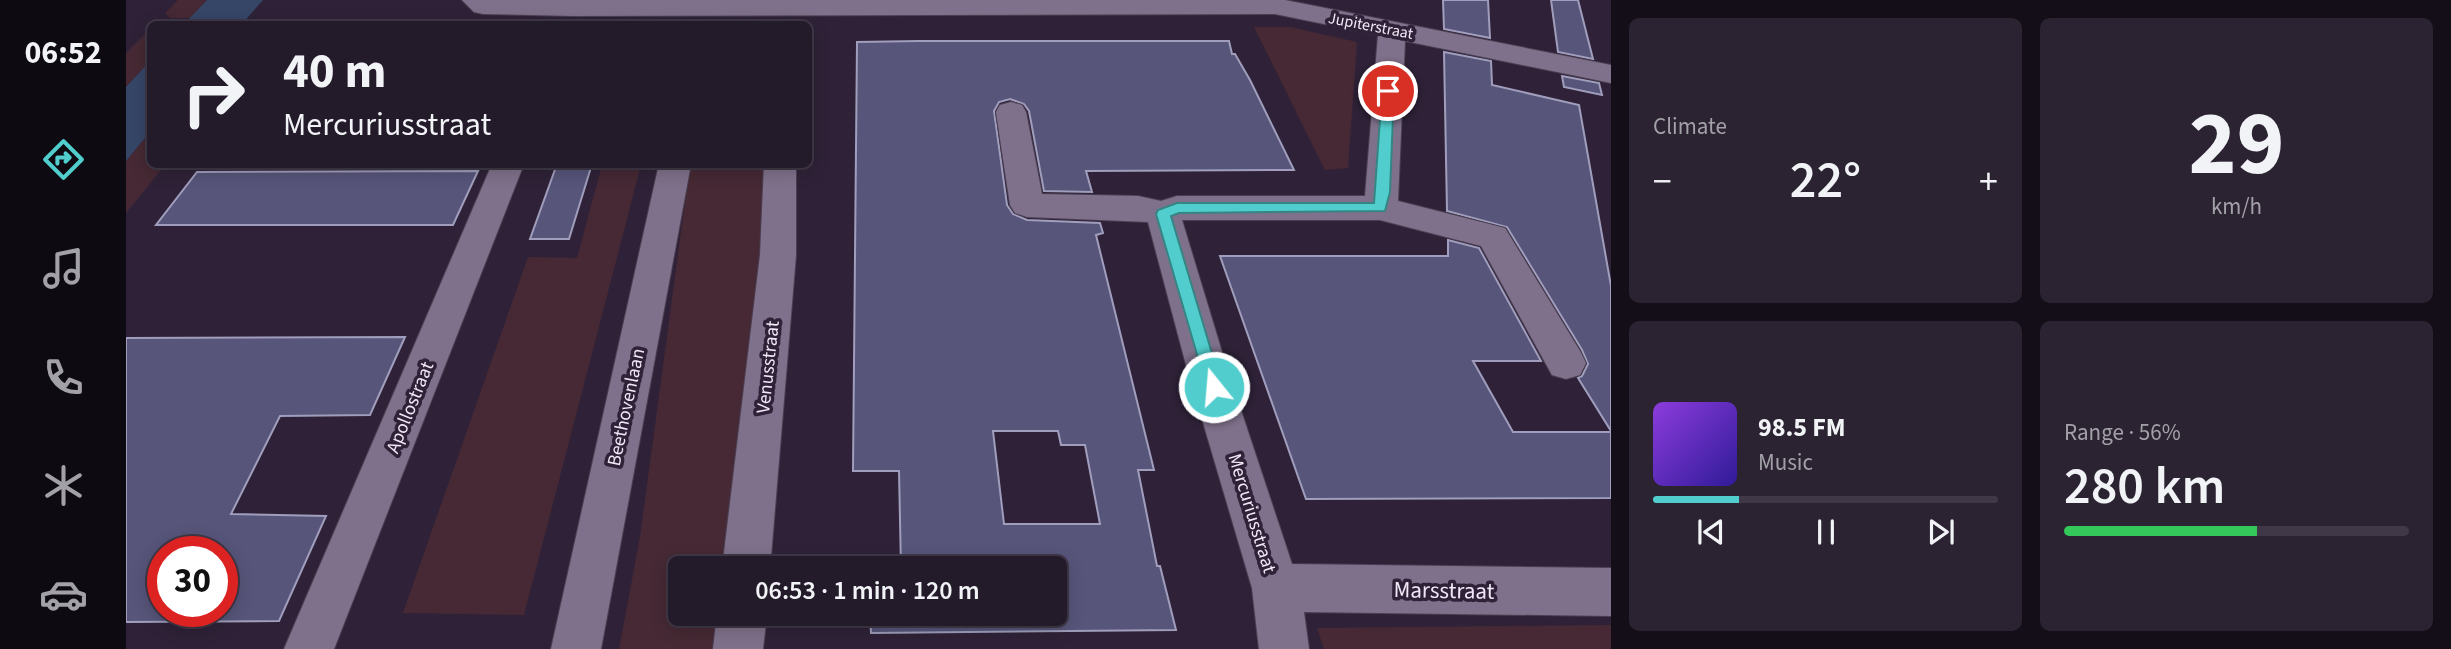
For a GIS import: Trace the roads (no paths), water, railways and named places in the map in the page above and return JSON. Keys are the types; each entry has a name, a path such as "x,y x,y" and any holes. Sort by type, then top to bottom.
{"street":[{"path":"475,0 483,6 569,16 708,10"},
{"name":"Jupiterstraat","path":"708,10 801,16 1274,3 1611,74"},
{"path":"1380,208 1392,30"},
{"path":"1011,112 1027,205 1138,208 1163,214 1177,208 1380,208 1493,237 1566,363"},
{"name":"Apollostraat","path":"310,649 506,168"},
{"name":"Beethovenlaan","path":"576,649 675,168"},
{"name":"Venusstraat","path":"747,556 778,255 780,168"},
{"name":"Mercuriusstraat","path":"1163,214 1206,365 1276,588"},
{"path":"1276,588 1284,649"},
{"name":"Marsstraat","path":"1276,588 1611,593"},
{"path":"738,649 741,626"}],"water":[{"path":"207,0 263,0 245,21 187,21"},
{"path":"147,64 147,136 126,161 126,87"}]}
